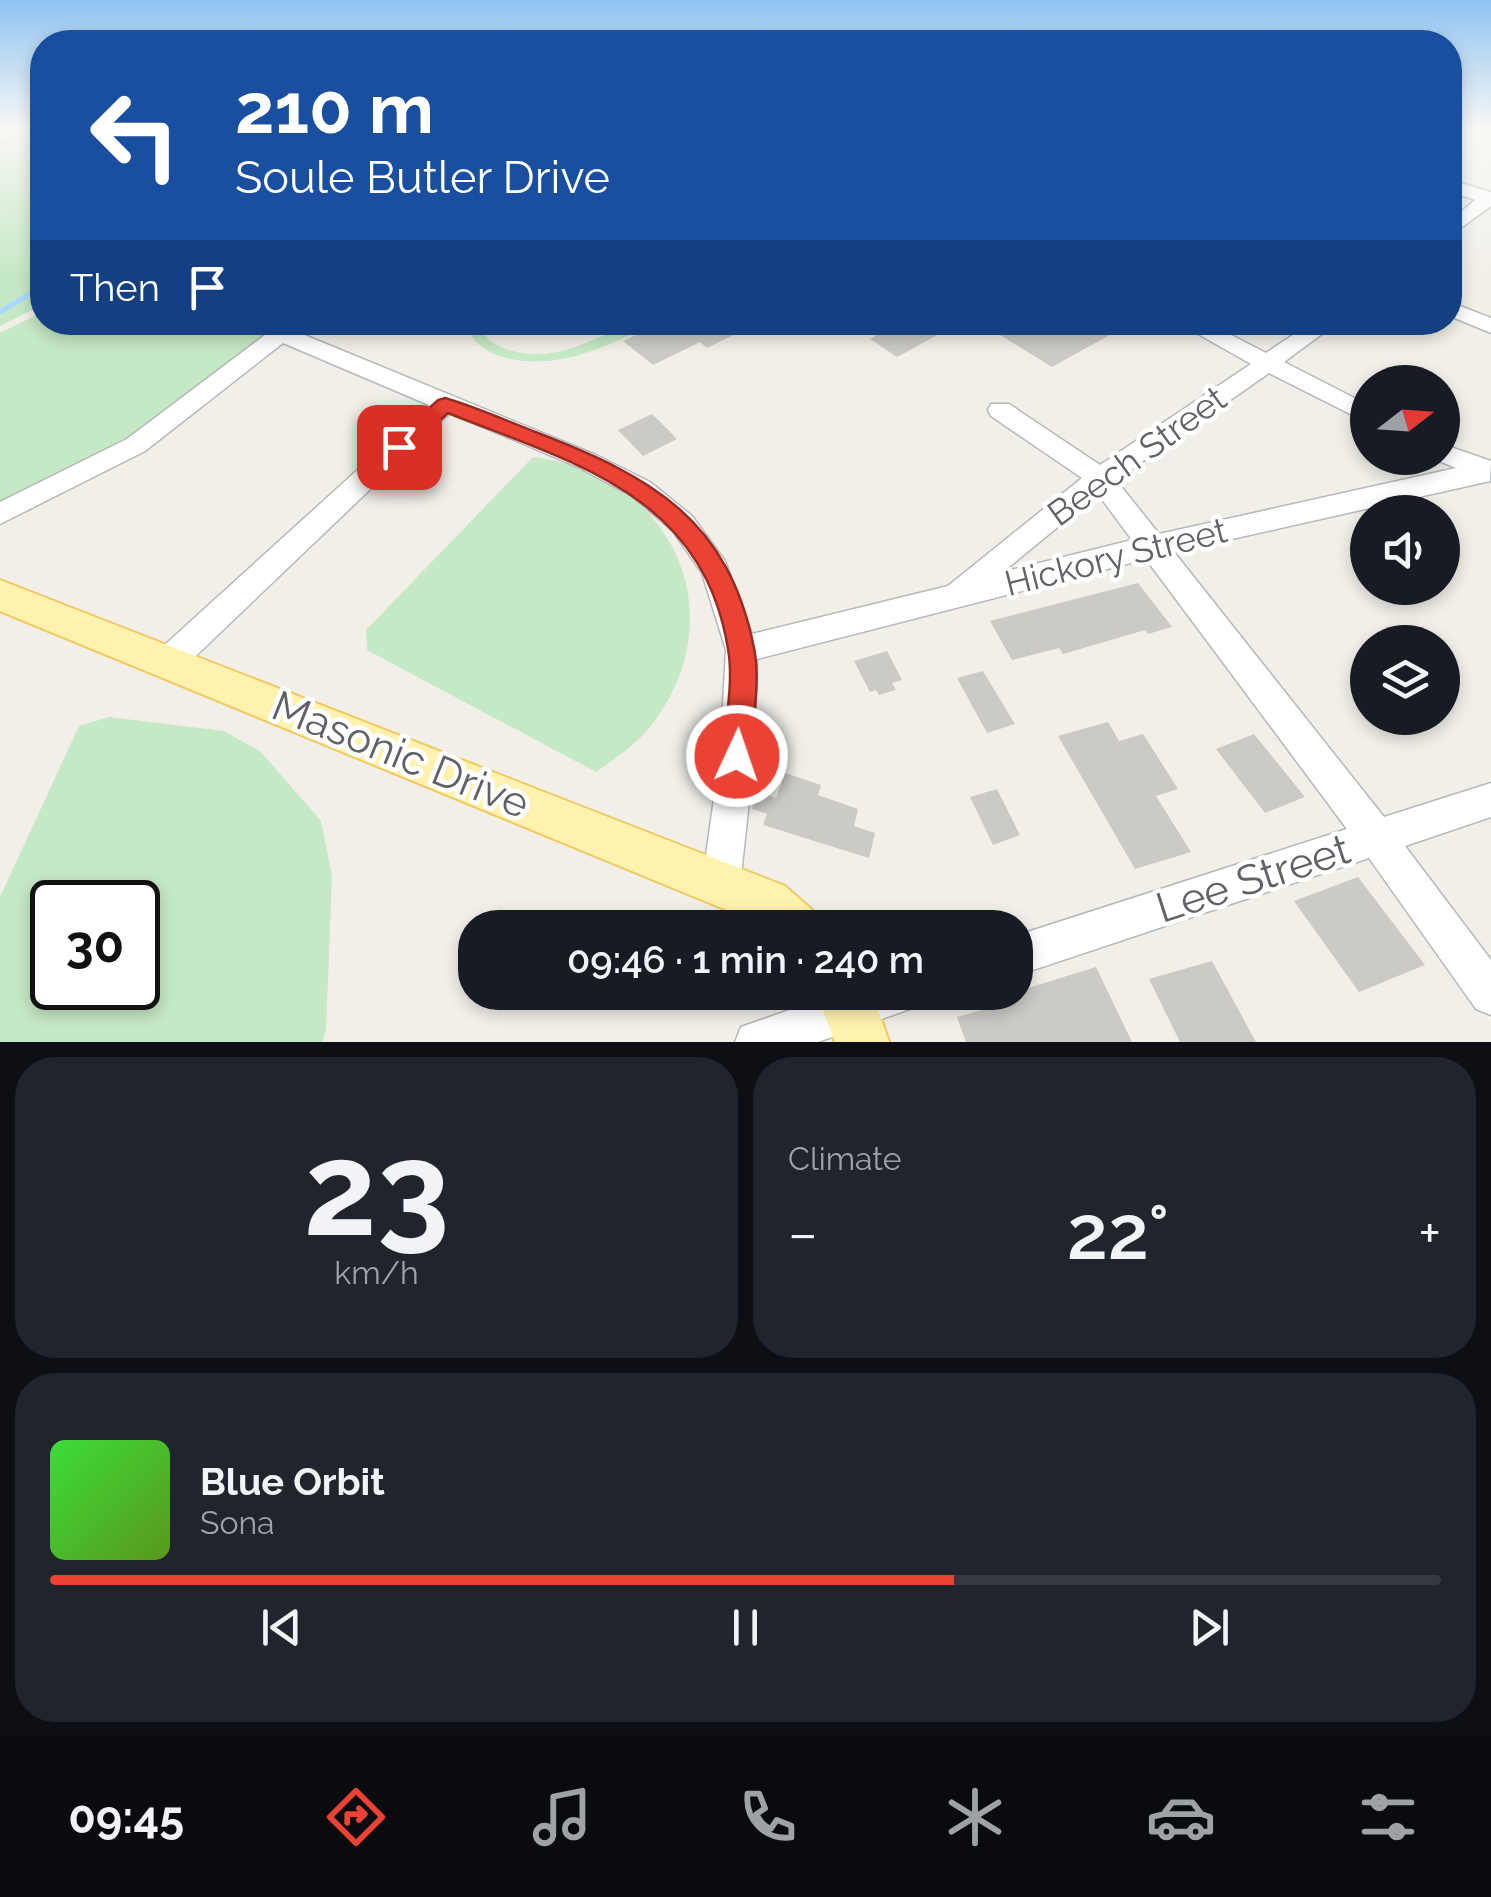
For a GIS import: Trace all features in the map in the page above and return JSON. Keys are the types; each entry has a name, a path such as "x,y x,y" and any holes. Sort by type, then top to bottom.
{"main road":[{"name":"Masonic Drive","path":"0,595 768,902 776,910"}],"street":[{"path":"1462,189 1490,198"},
{"path":"1462,220 1490,198"},
{"path":"1462,313 1491,326"},
{"path":"0,514 136,445 278,335"},
{"path":"302,335 445,404 587,460 641,488 682,523 715,569 742,650 737,756 722,884"},
{"path":"1212,335 1350,406"},
{"name":"Beech Street","path":"953,597 1100,478 1308,335"},
{"path":"169,661 445,404"},
{"path":"1000,410 1100,478 1376,837 1491,994"},
{"path":"1460,460 1490,471"},
{"name":"Hickory Street","path":"742,650 1154,546 1490,471"},
{"name":"Lee Street","path":"1033,950 1491,800"},
{"path":"756,1042 852,1015"}],"green space":[{"path":"0,180 30,180 30,311 0,326"},
{"path":"30,318 30,335 275,335 132,443 0,511 0,333"},
{"path":"471,335 485,335 501,347 534,354 553,353 605,335 630,335 580,355 539,362 491,353"},
{"path":"533,457 580,468 621,489 652,518 675,553 688,592 689,635 678,679 648,730 596,772 367,650 366,630"},
{"path":"109,717 224,731 261,752 321,821 332,876 326,1031 322,1042 0,1042 0,897 79,726"}],"building":[{"path":"636,335 734,335 707,348 700,342 653,365 623,341"},
{"path":"877,335 937,335 897,357 870,339"},
{"path":"1000,335 1110,335 1052,367"},
{"path":"652,414 677,439 643,456 618,430"},
{"path":"1138,583 1172,627 1148,634 1145,630 1063,654 1059,648 1012,660 990,621"},
{"path":"887,651 902,680 892,683 896,690 879,695 876,690 870,692 854,661"},
{"path":"983,671 1015,724 987,733 957,678"},
{"path":"1108,722 1119,741 1143,734 1178,789 1156,796 1191,852 1135,869 1058,736"},
{"path":"1254,734 1305,797 1265,813 1216,749"},
{"path":"785,773 821,785 818,795 858,809 854,826 875,833 869,858 763,825 767,814 752,809 758,791 776,798"},
{"path":"997,789 1020,835 993,845 970,797"},
{"path":"1358,877 1425,965 1359,992 1294,901"},
{"path":"1212,961 1256,1042 1180,1042 1149,979"},
{"path":"1096,967 1132,1042 966,1042 957,1017 982,1010 1033,1010 1033,986"}],"waterway":[{"path":"0,312 30,293"}],"route":[{"path":"399,447 445,404 587,460 641,488 682,523 715,569 742,650 737,756"}]}
